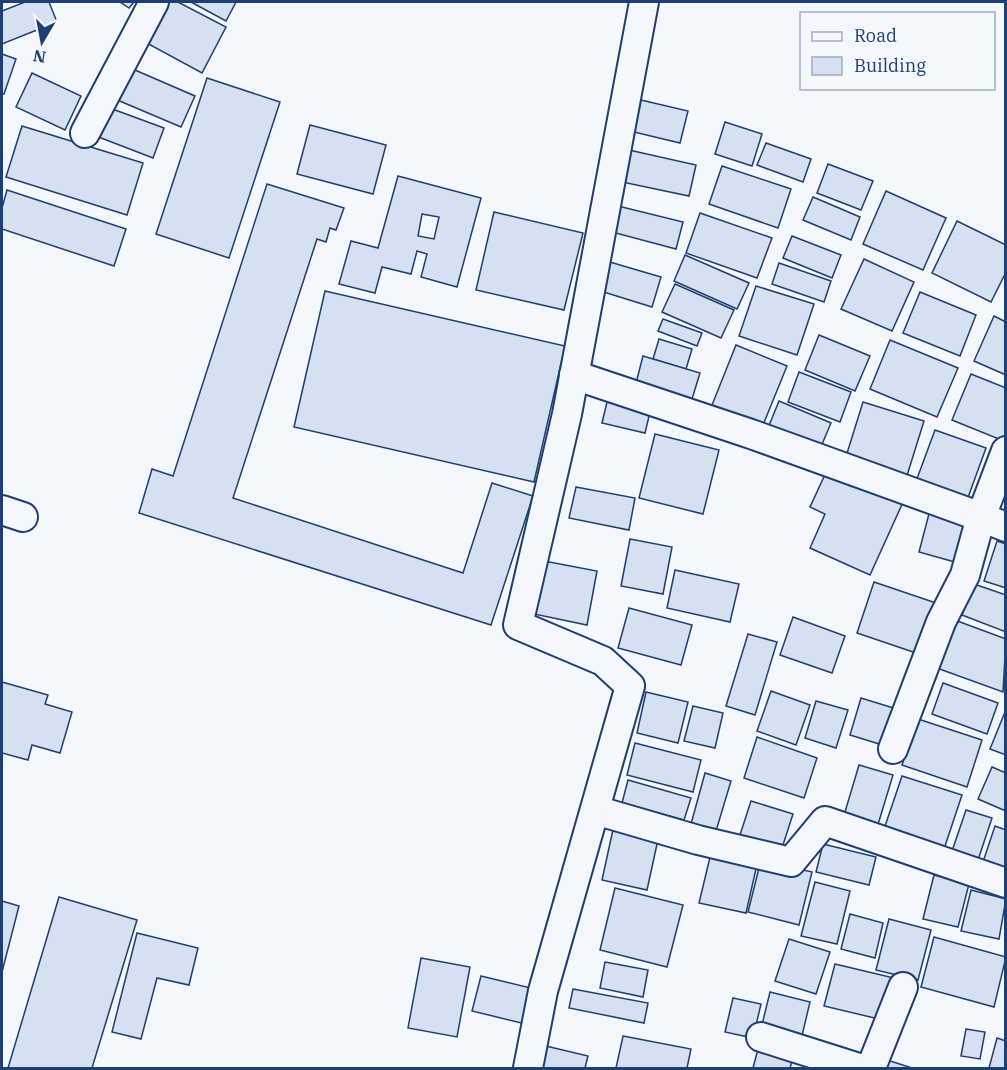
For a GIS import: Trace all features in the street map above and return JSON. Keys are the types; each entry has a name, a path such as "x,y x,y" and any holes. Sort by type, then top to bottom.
{"street":[{"path":"85,133 154,2"},
{"path":"528,1068 543,991 630,686 603,661 518,625 574,375 644,2"},
{"path":"574,375 751,434 993,522"},
{"path":"893,749 941,622 993,522 1005,451"},
{"path":"595,810 698,840 791,862 825,821 1005,883"},
{"path":"871,1068 903,987"},
{"path":"761,1037 859,1068"}],"building":[{"path":"25,2 49,2 57,22 2,44 2,11"},
{"path":"120,2 134,2 129,8"},
{"path":"164,2 178,2 226,27 202,73 143,41"},
{"path":"191,2 236,2 226,21"},
{"path":"2,54 16,59 4,94 2,94"},
{"path":"128,67 195,96 181,127 115,99"},
{"path":"32,73 81,96 65,130 16,107"},
{"path":"207,78 280,102 229,258 156,234"},
{"path":"641,100 688,111 680,143 634,132"},
{"path":"107,107 164,128 153,158 96,136"},
{"path":"725,122 762,134 752,166 715,154"},
{"path":"310,125 386,145 373,194 297,174"},
{"path":"22,126 143,163 127,215 6,177"},
{"path":"766,143 811,159 803,182 757,165"},
{"path":"629,150 696,165 689,196 622,182"},
{"path":"828,164 873,181 861,210 817,193"},
{"path":"722,166 791,189 778,228 709,204"},
{"path":"398,176 481,198 457,287 421,277 427,254 417,251 411,274 382,267 375,293 339,284 351,241 378,248","holes":["422,214 439,217 434,239 418,236"]},
{"path":"267,184 344,208 336,230 330,228 326,242 317,239 233,498 463,573 492,483 533,496 491,625 139,513 152,469 173,476"},
{"path":"7,190 126,229 114,266 2,229 2,208"},
{"path":"886,191 946,218 923,270 863,244"},
{"path":"813,197 860,217 851,240 803,220"},
{"path":"618,206 683,222 676,249 612,232"},
{"path":"494,212 583,233 564,310 476,290"},
{"path":"700,213 772,238 757,278 686,253"},
{"path":"957,221 1006,245 1006,272 991,302 932,273"},
{"path":"792,236 841,255 832,278 783,258"},
{"path":"685,255 749,283 737,309 674,281"},
{"path":"864,259 914,282 892,331 841,309"},
{"path":"603,260 661,277 652,307 594,289"},
{"path":"779,263 831,281 824,302 772,284"},
{"path":"675,284 734,310 721,338 662,312"},
{"path":"756,286 814,304 797,355 739,336"},
{"path":"325,291 565,346 534,482 294,427"},
{"path":"920,292 976,315 960,356 903,333"},
{"path":"994,316 1006,322 1006,375 974,361"},
{"path":"663,319 702,333 697,346 658,331"},
{"path":"819,335 870,356 855,391 805,370"},
{"path":"659,339 692,349 686,369 653,359"},
{"path":"890,340 958,368 937,417 870,389"},
{"path":"736,345 787,366 763,425 712,405"},
{"path":"643,356 700,373 692,399 636,383"},
{"path":"799,372 851,392 840,422 788,402"},
{"path":"971,374 1006,388 1006,442 952,420"},
{"path":"779,401 831,423 820,449 768,428"},
{"path":"607,402 650,412 645,433 602,423"},
{"path":"863,402 924,421 905,482 844,463"},
{"path":"935,430 986,448 966,503 915,484"},
{"path":"655,434 719,450 703,514 639,498"},
{"path":"829,466 904,500 870,575 810,548 825,514 810,507"},
{"path":"576,487 635,498 629,530 569,518"},
{"path":"930,510 973,521 962,564 919,552"},
{"path":"630,539 672,547 663,594 621,586"},
{"path":"997,541 1006,544 1006,588 984,581"},
{"path":"544,561 597,571 587,625 534,614"},
{"path":"675,570 739,584 730,622 667,608"},
{"path":"874,582 939,604 922,655 857,633"},
{"path":"974,584 1006,595 1006,632 962,615"},
{"path":"629,608 692,625 681,665 618,648"},
{"path":"793,617 845,636 832,673 780,655"},
{"path":"952,619 1006,639 1003,692 934,667"},
{"path":"748,634 777,642 755,715 726,706"},
{"path":"2,682 48,695 45,704 72,712 60,753 32,745 28,760 2,753"},
{"path":"943,683 998,703 987,734 932,714"},
{"path":"771,691 810,705 796,745 757,731"},
{"path":"646,692 688,702 678,743 637,733"},
{"path":"861,698 900,710 889,747 850,735"},
{"path":"816,701 848,710 836,748 805,738"},
{"path":"693,706 723,713 715,748 684,741"},
{"path":"1006,712 1006,755 990,749"},
{"path":"918,719 982,740 967,787 902,765"},
{"path":"757,737 817,758 804,798 744,778"},
{"path":"635,743 701,760 693,792 627,775"},
{"path":"859,765 893,775 876,831 842,822"},
{"path":"992,767 1006,773 1006,811 978,799"},
{"path":"705,773 731,781 716,831 691,824"},
{"path":"902,776 962,795 942,855 882,835"},
{"path":"628,780 691,798 684,820 622,803"},
{"path":"751,801 793,814 782,848 740,835"},
{"path":"966,810 992,818 977,863 951,854"},
{"path":"614,825 659,835 647,890 602,880"},
{"path":"995,826 1006,830 1006,876 981,868"},
{"path":"823,844 876,857 869,885 816,872"},
{"path":"712,849 758,860 746,913 699,903"},
{"path":"761,860 812,872 799,925 748,912"},
{"path":"934,875 969,884 958,927 923,919"},
{"path":"815,882 850,891 837,944 801,936"},
{"path":"615,888 683,905 667,967 600,950"},
{"path":"971,890 1006,899 999,939 961,931"},
{"path":"59,897 137,920 92,1068 8,1068"},
{"path":"2,901 19,906 2,972"},
{"path":"850,914 883,923 875,958 841,949"},
{"path":"889,919 931,930 918,980 876,970"},
{"path":"137,933 198,948 189,985 157,978 141,1039 112,1032"},
{"path":"934,937 1006,957 994,1007 921,987"},
{"path":"789,939 830,952 816,994 775,981"},
{"path":"421,958 470,967 457,1037 408,1028"},
{"path":"605,962 648,970 643,997 600,988"},
{"path":"835,964 894,978 883,1020 824,1006"},
{"path":"481,976 539,990 530,1025 472,1011"},
{"path":"573,989 648,1003 644,1023 569,1008"},
{"path":"770,992 810,1002 800,1044 760,1033"},
{"path":"733,998 761,1004 753,1038 725,1032"},
{"path":"966,1029 985,1032 980,1059 961,1056"},
{"path":"623,1036 691,1049 687,1068 616,1068"},
{"path":"997,1038 1006,1041 1006,1068 989,1068"},
{"path":"546,1046 588,1056 585,1068 540,1068"},
{"path":"758,1049 793,1058 790,1068 753,1068"},
{"path":"884,1059 912,1068 881,1068"}]}
